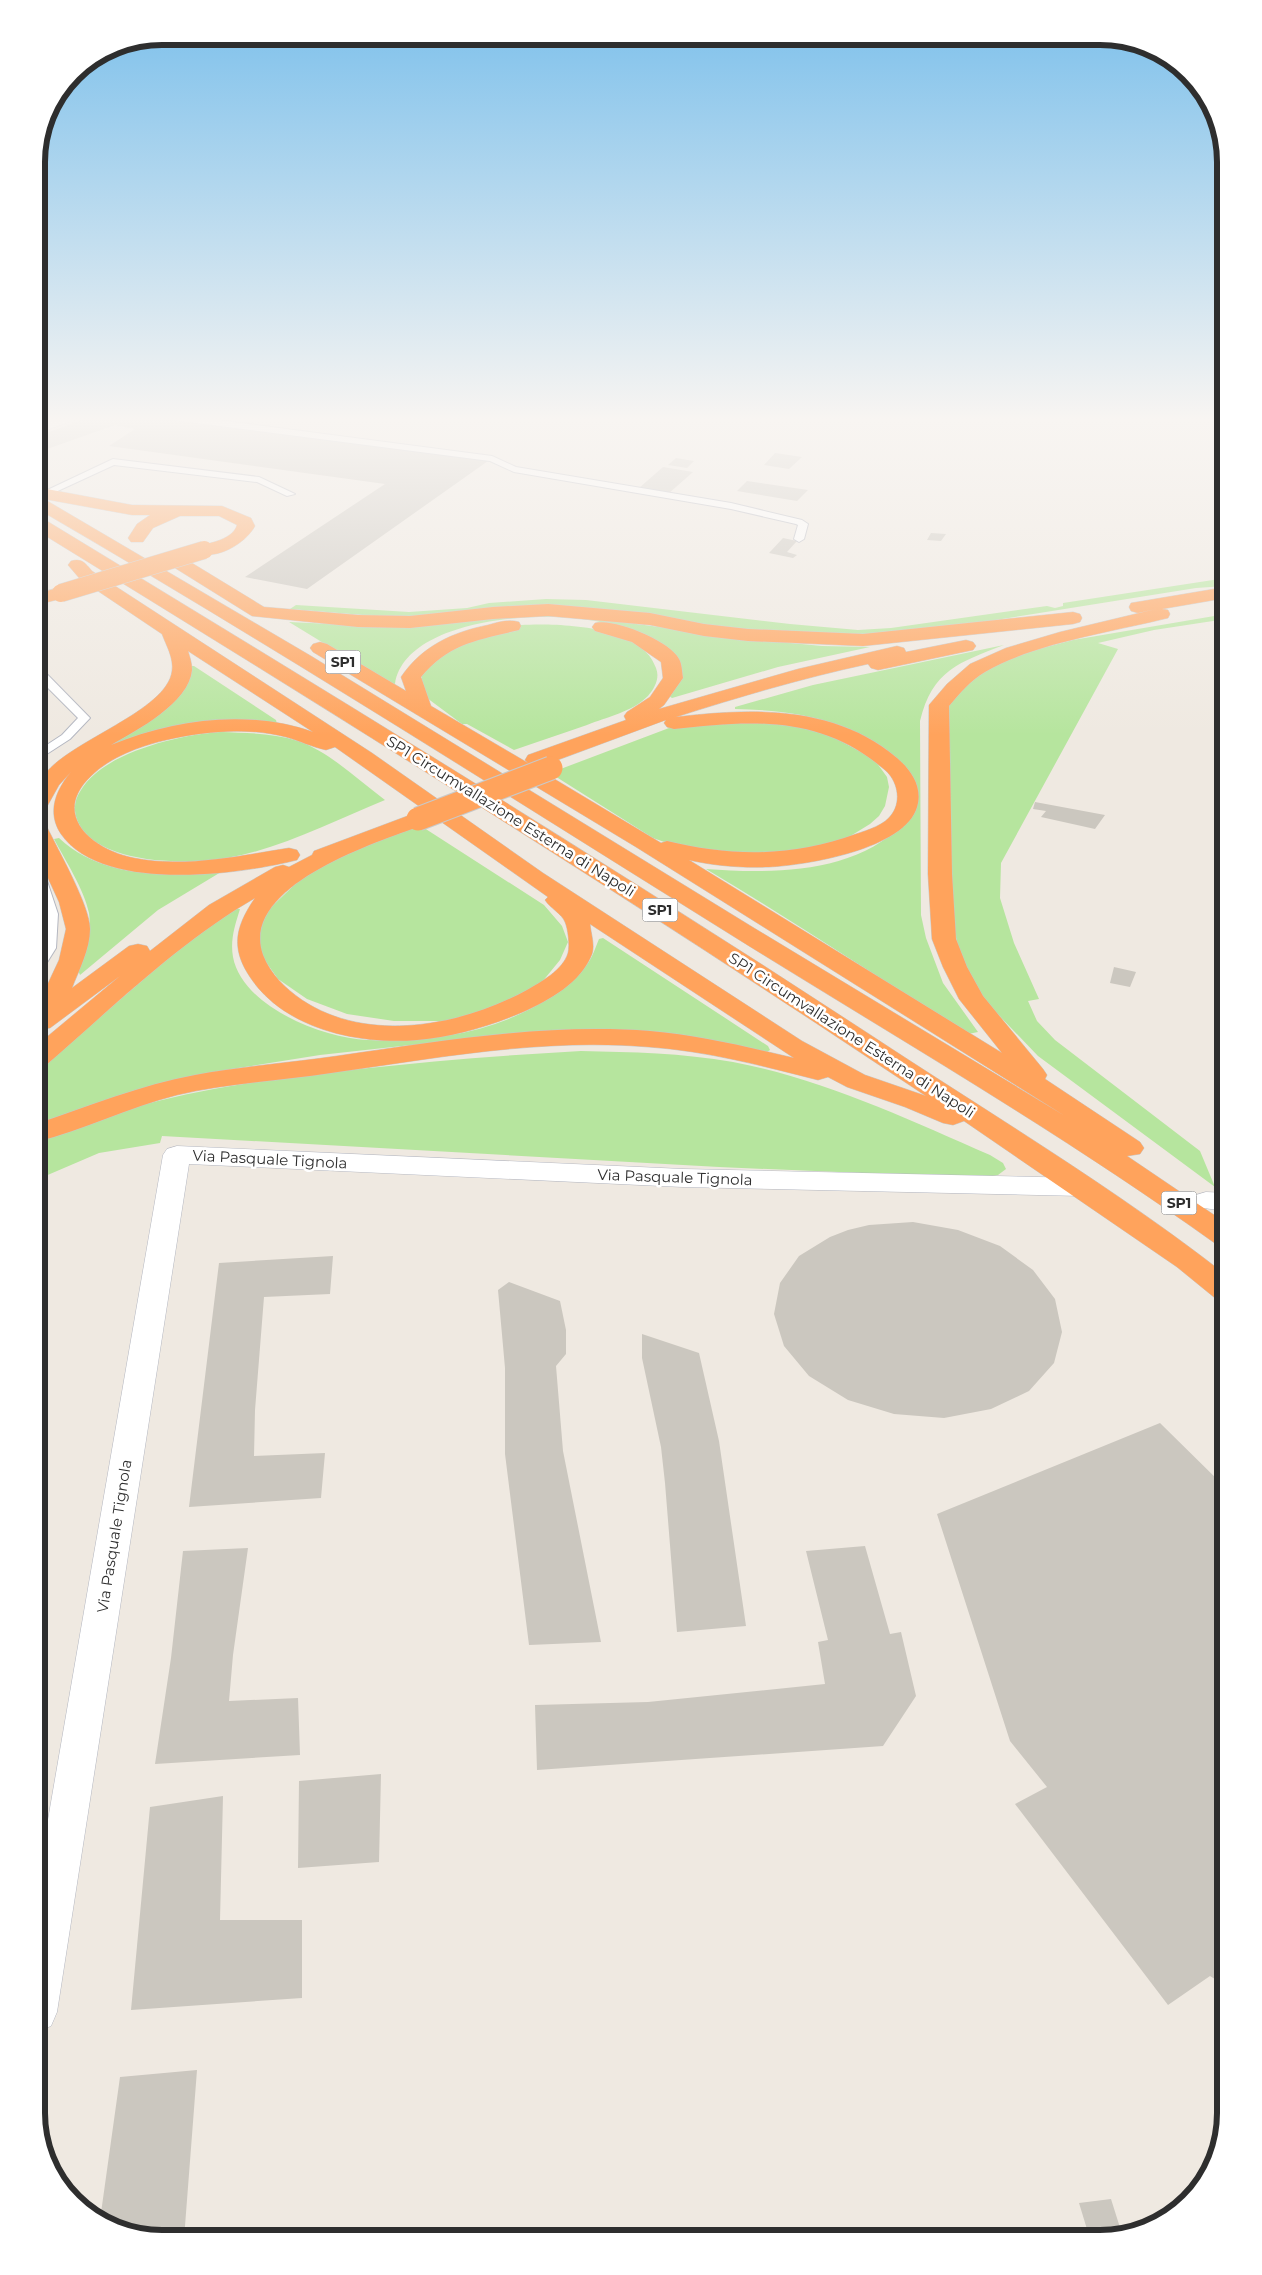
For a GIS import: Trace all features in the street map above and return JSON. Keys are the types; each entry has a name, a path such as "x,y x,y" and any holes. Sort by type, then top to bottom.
{"highway":[{"name":"SP1 Circumvallazione Esterna di Napoli","path":"83,522 830,986 1138,1174 1217,1231"},
{"name":"SP1","path":"108,522 644,842"},
{"path":"137,538 142,527 149,522"},
{"path":"45,597 233,540 240,535 246,526 243,522"},
{"name":"SP1 Circumvallazione Esterna di Napoli","path":"45,528 355,717 746,965 1082,1187 1187,1260 1217,1284"},
{"name":"SP1","path":"80,549 76,564 86,575 364,757 535,878 794,1047 856,1081 915,1101 1019,1145"},
{"path":"616,728 738,690 843,663 1074,618 1217,594"},
{"path":"45,1019 197,905 244,875 288,855 411,815 543,764 748,696 917,656 1074,625 1217,605"},
{"path":"259,612 358,621 410,622 493,613 548,610 650,619 704,630 863,640 1074,618"},
{"path":"1096,1148 972,999 955,967 944,938 940,874 939,705 954,688 977,668 1012,652 1066,636 1161,614"},
{"path":"422,709 411,677 424,660 446,643 494,628 538,622 580,623 616,629 646,640 670,660 673,678 657,701 616,728 543,764"},
{"path":"45,790 59,771 89,748 148,714 174,692 182,672 179,655 170,631"},
{"path":"644,842 690,855 722,859 755,861 790,859 820,855 848,846 893,826 905,813 907,784 900,771 872,747 830,728 756,717 711,718 664,725"},
{"path":"288,855 203,867 148,867 112,859 82,845 69,832 63,821 63,803 71,784 93,763 125,747 168,733 202,727 242,726 286,731 364,757"},
{"path":"411,815 294,873 274,890 256,915 249,938 251,955 261,976 283,1000 324,1021 364,1030 403,1033 444,1028 486,1018 533,998 565,976 580,953 577,920 535,878"},
{"path":"644,842 1049,1093 1217,1205"},
{"path":"45,846 71,902 78,929 68,968 45,1014"},
{"path":"45,1052 167,948 217,910 272,877 340,849"},
{"path":"45,1131 173,1088 238,1076 336,1065 416,1051 561,1038 649,1039 736,1052 856,1081"}],"street":[{"name":"Via Pasquale Tignola","path":"45,1957 177,1155 683,1178 1082,1187"}],"lane":[{"path":"797,522 803,524 799,539"},
{"path":"45,679 84,718 66,737 45,752"},
{"path":"45,893 52,914 49,948 45,954"}],"green space":[{"path":"1217,579 1217,587 1196,588 927,631 869,636 758,632 617,613 387,617 290,609 296,605 409,612 546,599 586,600 858,630 891,628 1047,606 1055,608 1063,606 1063,603"},
{"path":"533,615 606,620 759,640 822,646 870,647 778,667 672,698 669,696 677,673 621,629 592,621 561,617 526,617 490,621 456,630 427,643 405,661 395,684 389,683 289,622 374,626"},
{"path":"1217,616 1217,620 1154,630 1098,643 1118,649 1001,863 1000,898 1014,943 1039,999 1028,1001 1037,1021 1055,1040 1200,1151 1215,1187 1038,1056 990,1006 965,972 951,919 949,705 961,687 983,670 1016,655 1073,640"},
{"path":"521,625 576,626 617,635 634,643 648,654 656,668 657,679 655,686 642,702 619,714 514,750 467,724 462,724 427,698 422,687 422,675 439,652 505,628"},
{"path":"1004,645 961,663 940,679 925,704 920,721 921,915 926,938 943,983 978,1032 968,1034 706,869 731,871 784,870 837,862 861,853 883,840 903,824 900,761 883,747 844,727 823,720 779,712 735,709 735,707 813,685"},
{"path":"191,666 194,666 276,720 277,724 258,722 102,751"},
{"path":"750,718 822,731 874,759 887,777 889,787 885,806 879,816 870,824 844,840 804,851 762,856 670,844 653,838 550,773 677,725"},
{"path":"220,732 269,735 298,741 332,759 385,800 318,829 272,846 226,858 202,861 152,860 115,852 87,835 76,818 76,802 81,790 92,777 107,765 124,756 164,742"},
{"path":"418,824 544,905 562,926 568,942 560,960 542,982 517,998 485,1011 444,1021 394,1021 347,1014 307,999 278,979 261,955 258,942 263,915 311,869"},
{"path":"59,838 76,851 114,868 156,874 221,872 158,910 80,975 78,970 88,935 89,913 79,885 54,839"},
{"path":"234,909 240,909 235,927 232,951 239,975 251,990 267,1004 307,1026 349,1038 367,1040 422,1039 450,1035 478,1029 531,1009 554,994 585,967 599,939 603,938 768,1046 770,1050 767,1052 709,1041 411,1045 320,1055 220,1071 172,1081 45,1123 45,1064 194,936"},
{"path":"581,1051 676,1055 733,1062 766,1069 832,1089 896,1114 990,1155 1003,1163 1006,1169 998,1175 981,1178 719,1167 162,1136 160,1143 99,1153 45,1176 45,1138 114,1113 154,1102 235,1085 276,1079 387,1066"}],"building":[{"path":"328,522 402,522 307,589 245,577"},
{"path":"931,533 946,534 941,541 927,540"},
{"path":"783,538 797,541 787,552 797,555 793,558 769,553"},
{"path":"1035,802 1105,815 1095,829 1041,817 1046,811 1033,809"},
{"path":"1114,967 1136,972 1130,987 1110,983"},
{"path":"913,1222 958,1230 1000,1246 1033,1270 1055,1299 1062,1332 1054,1363 1029,1391 991,1409 944,1418 894,1414 848,1400 809,1376 784,1346 774,1314 780,1283 799,1256 830,1237 848,1230 869,1225"},
{"path":"333,1256 330,1294 264,1297 255,1410 254,1456 325,1453 321,1498 189,1507 219,1263"},
{"path":"509,1282 560,1301 566,1330 566,1354 556,1366 563,1451 601,1642 529,1645 505,1454 505,1368 498,1290"},
{"path":"642,1334 699,1353 719,1441 746,1626 677,1632 661,1447 642,1358"},
{"path":"1160,1423 1217,1479 1217,1980 1210,1976 1168,2005 1015,1804 1047,1787 1010,1741 937,1514"},
{"path":"865,1546 890,1634 901,1632 916,1696 883,1746 537,1770 535,1705 648,1702 825,1684 818,1642 828,1640 806,1551"},
{"path":"248,1548 233,1655 229,1701 298,1698 300,1755 155,1764 171,1658 183,1551"},
{"path":"381,1774 379,1862 298,1868 299,1781"},
{"path":"223,1796 220,1920 302,1920 302,1998 131,2010 150,1807"},
{"path":"197,2070 185,2230 139,2228 110,2218 101,2212 120,2077"},
{"path":"1111,2199 1120,2228 1087,2230 1079,2203"}]}
